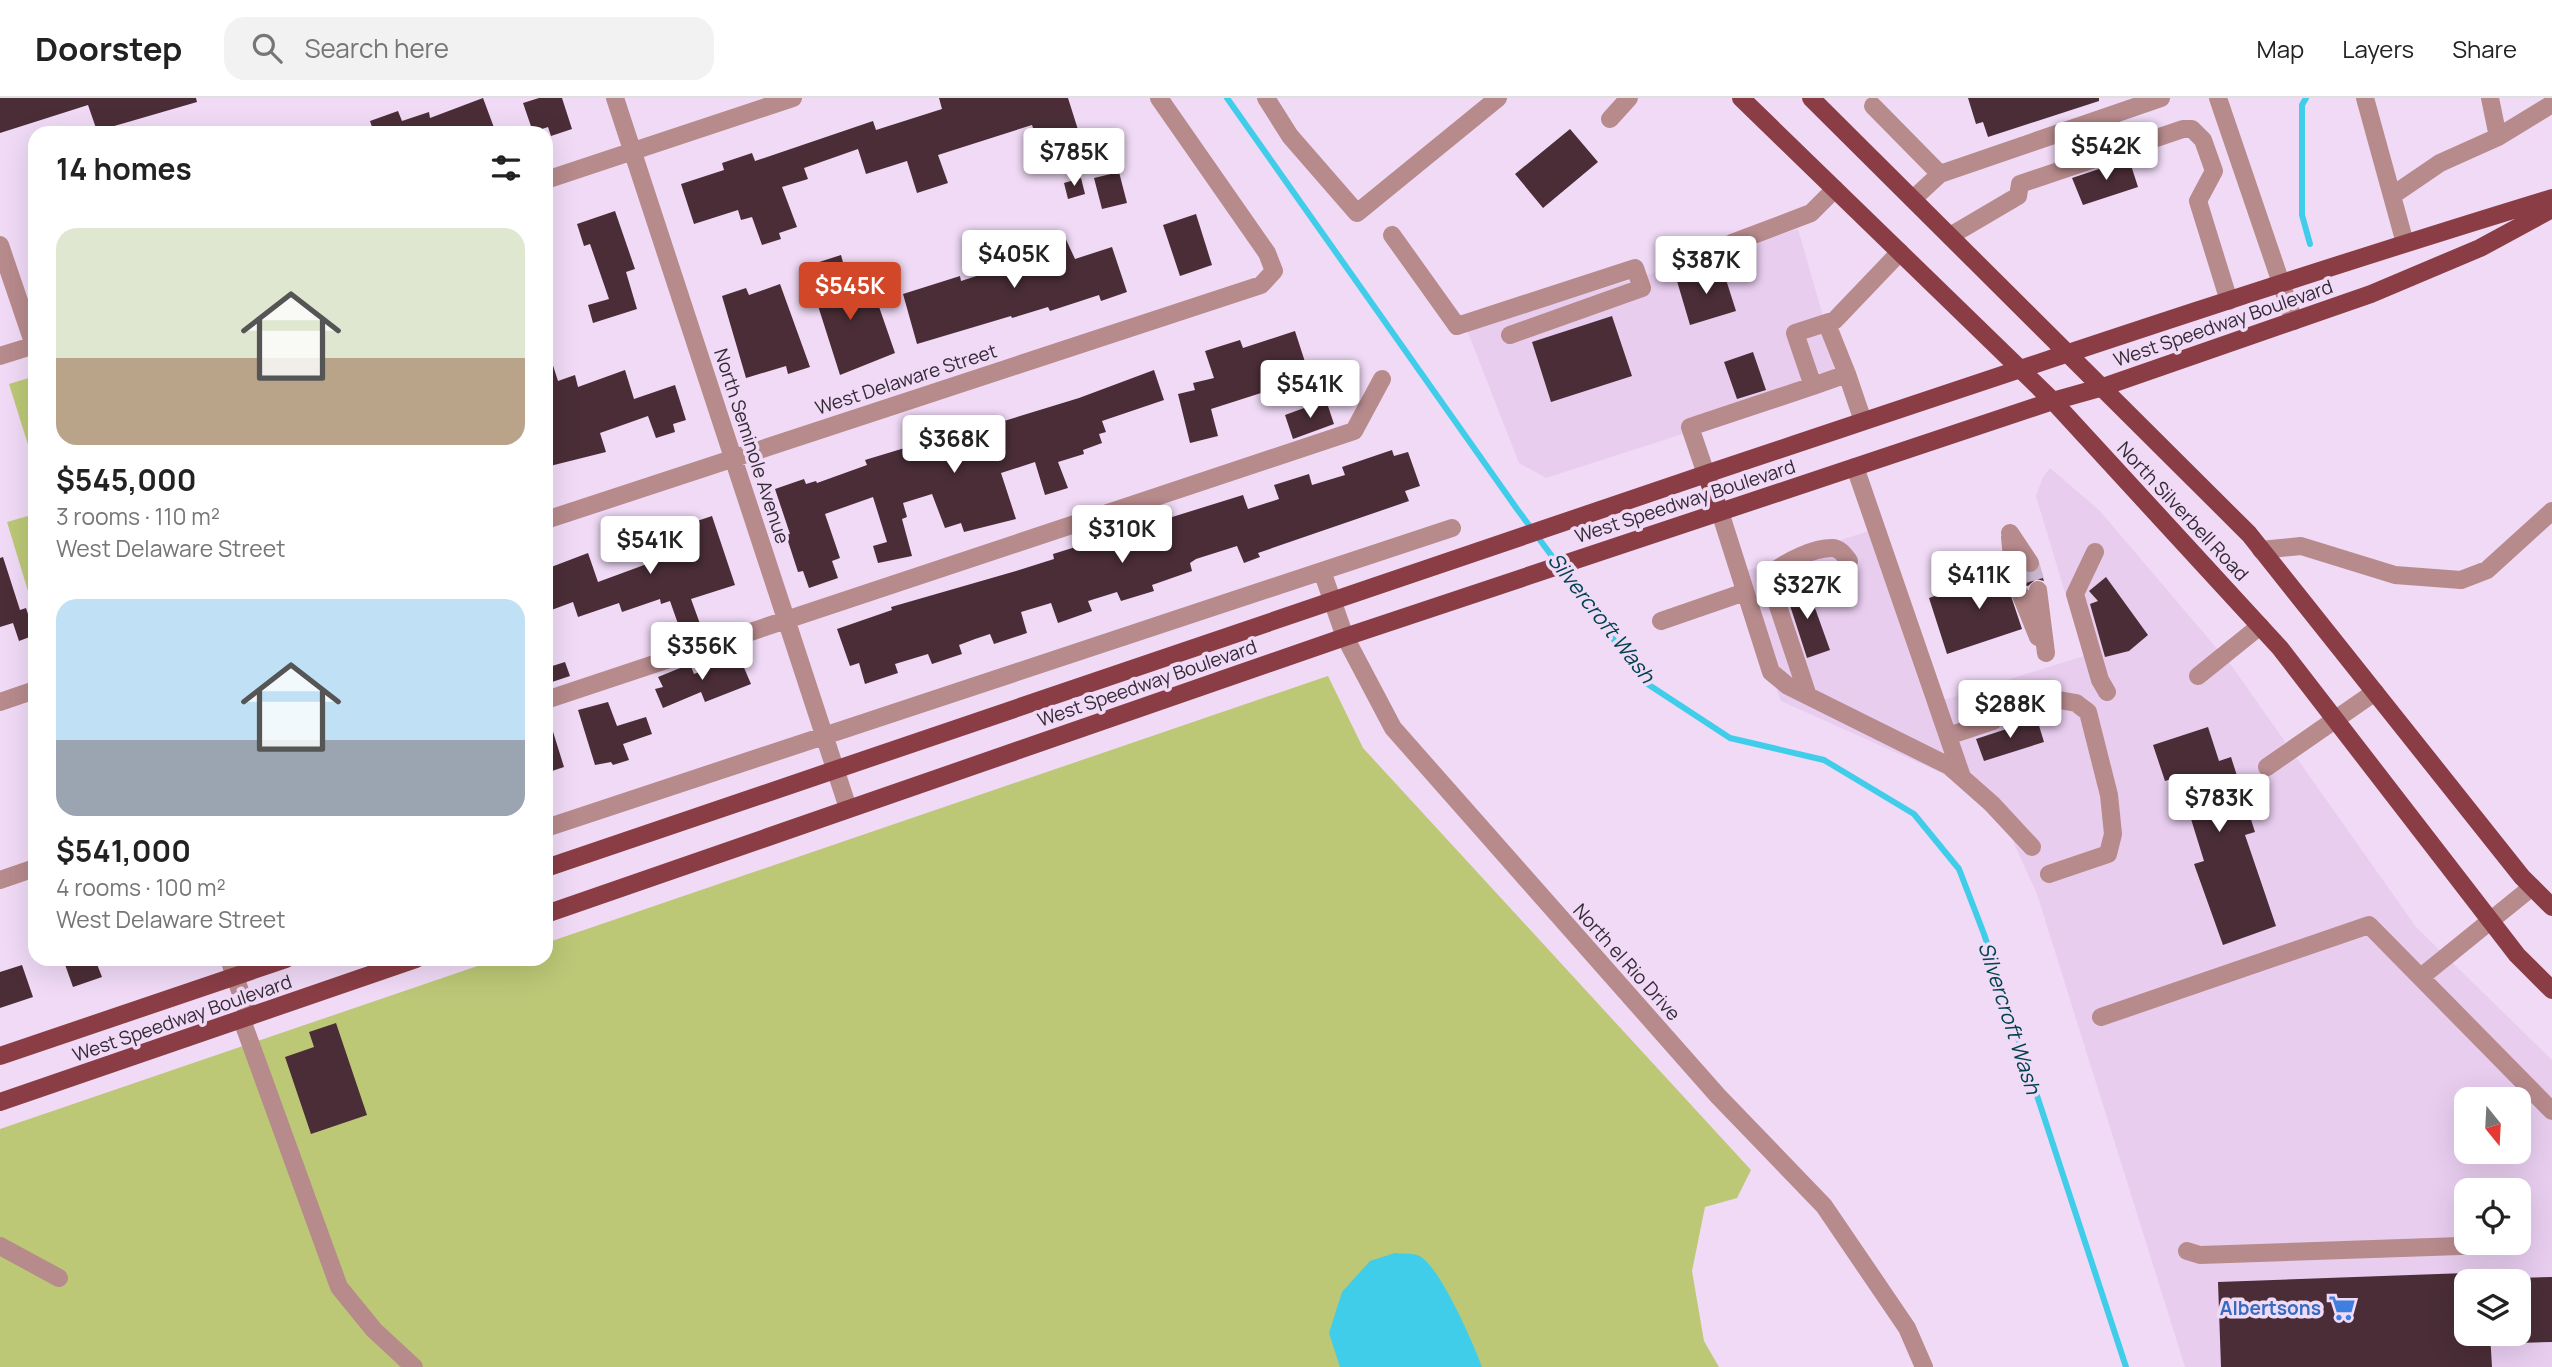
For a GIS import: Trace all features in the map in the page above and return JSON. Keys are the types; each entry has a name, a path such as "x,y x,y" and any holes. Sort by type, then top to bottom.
{"main road":[{"name":"North Silverbell Road","path":"1741,98 2053,401 2260,626 2518,955 2552,990"},
{"name":"North Silverbell Road","path":"1811,98 1825,106 1913,199 2103,387 2261,550 2532,887 2552,907"},
{"name":"West Speedway Boulevard","path":"553,866 1863,421 2405,243 2552,198"},
{"name":"West Speedway Boulevard","path":"553,912 1345,637 2053,401 2103,387 2371,294 2480,248 2552,209"},
{"path":"1706,474 1720,512"},
{"name":"West Speedway Boulevard","path":"0,1056 266,966"},
{"name":"West Speedway Boulevard","path":"0,1102 396,966"}],"street":[{"name":"North Seminole Avenue","path":"615,98 848,808"},
{"path":"553,178 793,98"},
{"name":"West Delaware Street","path":"553,518 1261,285 1274,271 1267,253 1159,98"},
{"path":"1266,98 1290,136 1357,213 1498,98"},
{"path":"1610,118 1629,98"},
{"path":"1913,199 1940,174 2161,98"},
{"path":"2218,98 2294,321"},
{"path":"2365,98 2405,243"},
{"path":"2490,98 2498,137"},
{"path":"2393,195 2440,163 2498,137 2552,104"},
{"path":"1873,106 1892,129 1940,174"},
{"path":"1950,236 2018,196 2020,184 2183,129 2192,129 2203,140 2214,171 2198,201 2229,301"},
{"path":"1732,243 1811,213 1835,189"},
{"path":"1392,235 1457,326 1635,268 1642,288 1510,335"},
{"path":"0,246 28,328"},
{"path":"1813,386 1795,334 1835,320 1900,252"},
{"path":"1827,324 1863,421"},
{"path":"0,356 28,347"},
{"path":"1706,474 1690,427 1847,374"},
{"path":"553,698 1354,431 1382,379"},
{"path":"1855,467 1962,777"},
{"path":"2261,550 2301,546 2395,575 2461,580 2487,570 2552,511"},
{"path":"1720,512 1770,672 1808,696 1949,766 1992,804 2032,847"},
{"path":"553,826 1452,528"},
{"path":"2010,533 2022,566"},
{"path":"1808,696 1771,585 1774,571 1788,561 1833,548 1849,561"},
{"path":"2095,552 2075,594 2100,680 2107,692"},
{"name":"North el Rio Drive","path":"1322,571 1345,637 1393,729 1717,1096 1824,1206 1908,1328 1924,1367"},
{"path":"1661,621 1745,592"},
{"path":"2029,593 2045,653"},
{"path":"2198,676 2260,626"},
{"path":"0,702 28,692"},
{"path":"2267,767 2375,692"},
{"path":"1948,736 2059,700 2076,703 2088,712 2101,762 2113,834 2108,854 2049,874"},
{"path":"0,880 28,870"},
{"path":"2421,977 2532,887"},
{"path":"2101,1017 2370,925 2552,1111"},
{"path":"231,966 245,1019 323,1250 339,1287 374,1330 414,1367"},
{"path":"0,1246 59,1278"},
{"path":"2187,1251 2200,1255 2454,1246"}],"shaded area":[{"path":"1798,229 1833,351 1835,365 1828,387 1546,478 1519,463 1467,330"},
{"path":"2050,468 2099,510 2231,665 2416,927 2552,1060 2552,1367 2185,1367 2037,894 2011,837 1955,779 1781,701 1733,575 1869,531 1927,705 2084,656 2036,496 2043,477"}],"green space":[{"path":"28,378 28,445 9,384"},
{"path":"28,516 28,591 7,522"},
{"path":"1328,676 1363,748 1751,1170 1737,1198 1705,1207 1692,1271 1704,1341 1719,1367 0,1367 0,1129 477,966 553,966 553,941"}],"water":[{"path":"1395,1253 1417,1255 1435,1272 1454,1305 1482,1367 1340,1367 1329,1333 1342,1292 1370,1261"}],"building":[{"path":"0,98 196,98 197,102 114,126 95,126 88,105 0,133"},
{"path":"483,98 493,126 372,126 370,121 398,111 402,121 429,112 430,118"},
{"path":"539,98 562,98 572,129 553,135 553,126 531,126 523,103"},
{"path":"939,98 1068,98 1080,136 1039,146 1032,125 938,155 948,183 917,193 907,161 866,174 858,149 804,168 808,179 782,187 797,227 779,233 781,239 762,245 752,217 741,220 738,210 694,224 681,184 724,170 722,163 752,153 755,161 873,121 876,130 942,109"},
{"path":"1968,98 2099,98 2099,101 1988,137 1983,122 1976,124"},
{"path":"1570,129 1598,162 1543,208 1515,174"},
{"path":"2129,159 2138,187 2083,205 2072,178"},
{"path":"1119,172 1127,203 1102,209 1094,178"},
{"path":"1081,178 1085,194 1068,199 1064,183"},
{"path":"615,211 635,269 626,272 637,309 593,323 588,305 609,299 590,244 584,246 577,224"},
{"path":"1196,214 1212,265 1180,276 1163,225"},
{"path":"1063,233 1075,259 1112,247 1127,292 1101,301 1099,295 1050,311 1048,307 1012,318 1011,316 917,344 903,294 960,276 961,281 1033,258 1040,255 1036,241"},
{"path":"841,255 846,273 835,277 845,308 876,298 895,353 840,375 813,290 820,288 813,264"},
{"path":"1722,267 1736,311 1690,325 1677,281"},
{"path":"780,284 810,367 788,374 786,366 746,378 722,296 746,288 749,295"},
{"path":"1612,316 1632,376 1551,402 1532,342"},
{"path":"1295,331 1306,365 1273,376 1277,388 1211,409 1218,436 1190,443 1178,394 1195,390 1193,383 1214,378 1205,351 1240,340 1243,348"},
{"path":"1753,352 1766,390 1737,399 1724,362"},
{"path":"553,365 558,381 575,375 578,387 625,370 634,399 675,385 686,420 673,424 675,432 656,438 648,416 600,433 606,452 553,465"},
{"path":"1154,370 1164,400 1102,421 1106,432 1099,434 1102,443 1083,450 1084,454 1058,462 1068,488 1045,495 1035,462 1001,473 1016,519 964,532 961,523 945,528 932,494 903,503 907,517 902,519 912,556 878,563 873,546 887,542 873,497 825,514 840,558 832,561 838,578 809,588 803,571 798,572 786,535 790,534 775,489 804,479 806,484 817,483 867,465 865,460 941,437 942,440 1079,398"},
{"path":"1326,400 1334,424 1293,439 1285,415"},
{"path":"1392,450 1394,456 1408,452 1420,486 1405,491 1409,501 1258,553 1260,557 1244,563 1237,546 1196,559 1190,563 1192,571 1152,585 1154,591 1121,601 1117,592 1088,601 1092,611 1058,623 1051,603 1021,612 1027,633 994,644 990,634 959,645 962,654 932,664 928,654 895,664 898,673 865,684 859,663 850,666 837,629 892,610 891,607 1054,559 1053,554 1243,495 1248,509 1279,499 1274,485 1309,474 1312,485 1345,475 1342,467"},
{"path":"712,516 735,585 691,599 703,632 683,638 670,601 661,604 660,599 622,612 619,603 578,617 573,602 553,609 553,566 588,553 598,582 655,561 645,530 668,523 670,530"},
{"path":"3,557 20,610 26,608 28,614 28,638 19,641 13,623 0,627 0,558"},
{"path":"2040,569 2044,581 2036,579 2028,586 2017,584 2010,593 2022,629 1947,654 1929,598 2002,573 2008,579 2015,580 2024,572 2031,574"},
{"path":"2106,577 2148,635 2129,651 2105,657 2090,604 2098,601 2089,591"},
{"path":"1806,583 1830,650 1807,658 1785,590"},
{"path":"739,656 751,684 705,702 701,692 663,708 655,689 663,687 658,677 690,664 694,674"},
{"path":"565,662 570,676 553,682 553,666"},
{"path":"608,702 617,726 646,717 652,734 623,744 629,760 613,765 611,762 595,765 578,710"},
{"path":"2037,719 2044,742 1984,761 1976,739"},
{"path":"2208,727 2219,761 2231,757 2255,832 2245,835 2276,926 2223,945 2194,864 2204,861 2178,777 2165,781 2153,745"},
{"path":"553,732 564,767 553,771"},
{"path":"22,965 33,997 0,1008 0,972"},
{"path":"66,966 98,966 102,977 73,987"},
{"path":"336,1023 367,1115 311,1134 285,1057 314,1047 309,1032"},
{"name":"Albertsons","path":"2454,1273 2454,1346 2491,1346 2492,1367 2221,1367 2218,1282"},
{"path":"2552,1277 2552,1342 2531,1343 2531,1278"}],"waterway":[{"name":"Silvercroft Wash","path":"1227,98 1517,509 1646,683 1730,738 1824,760 1914,814 1959,869 1984,934 2126,1367"},
{"path":"2306,98 2302,105 2302,215 2310,244"}],"tunnel":[{"path":"2030,563 2038,590"},
{"path":"2013,569 2021,595"}],"place":[{"name":"Albertsons","path":"2342,1308"}]}
